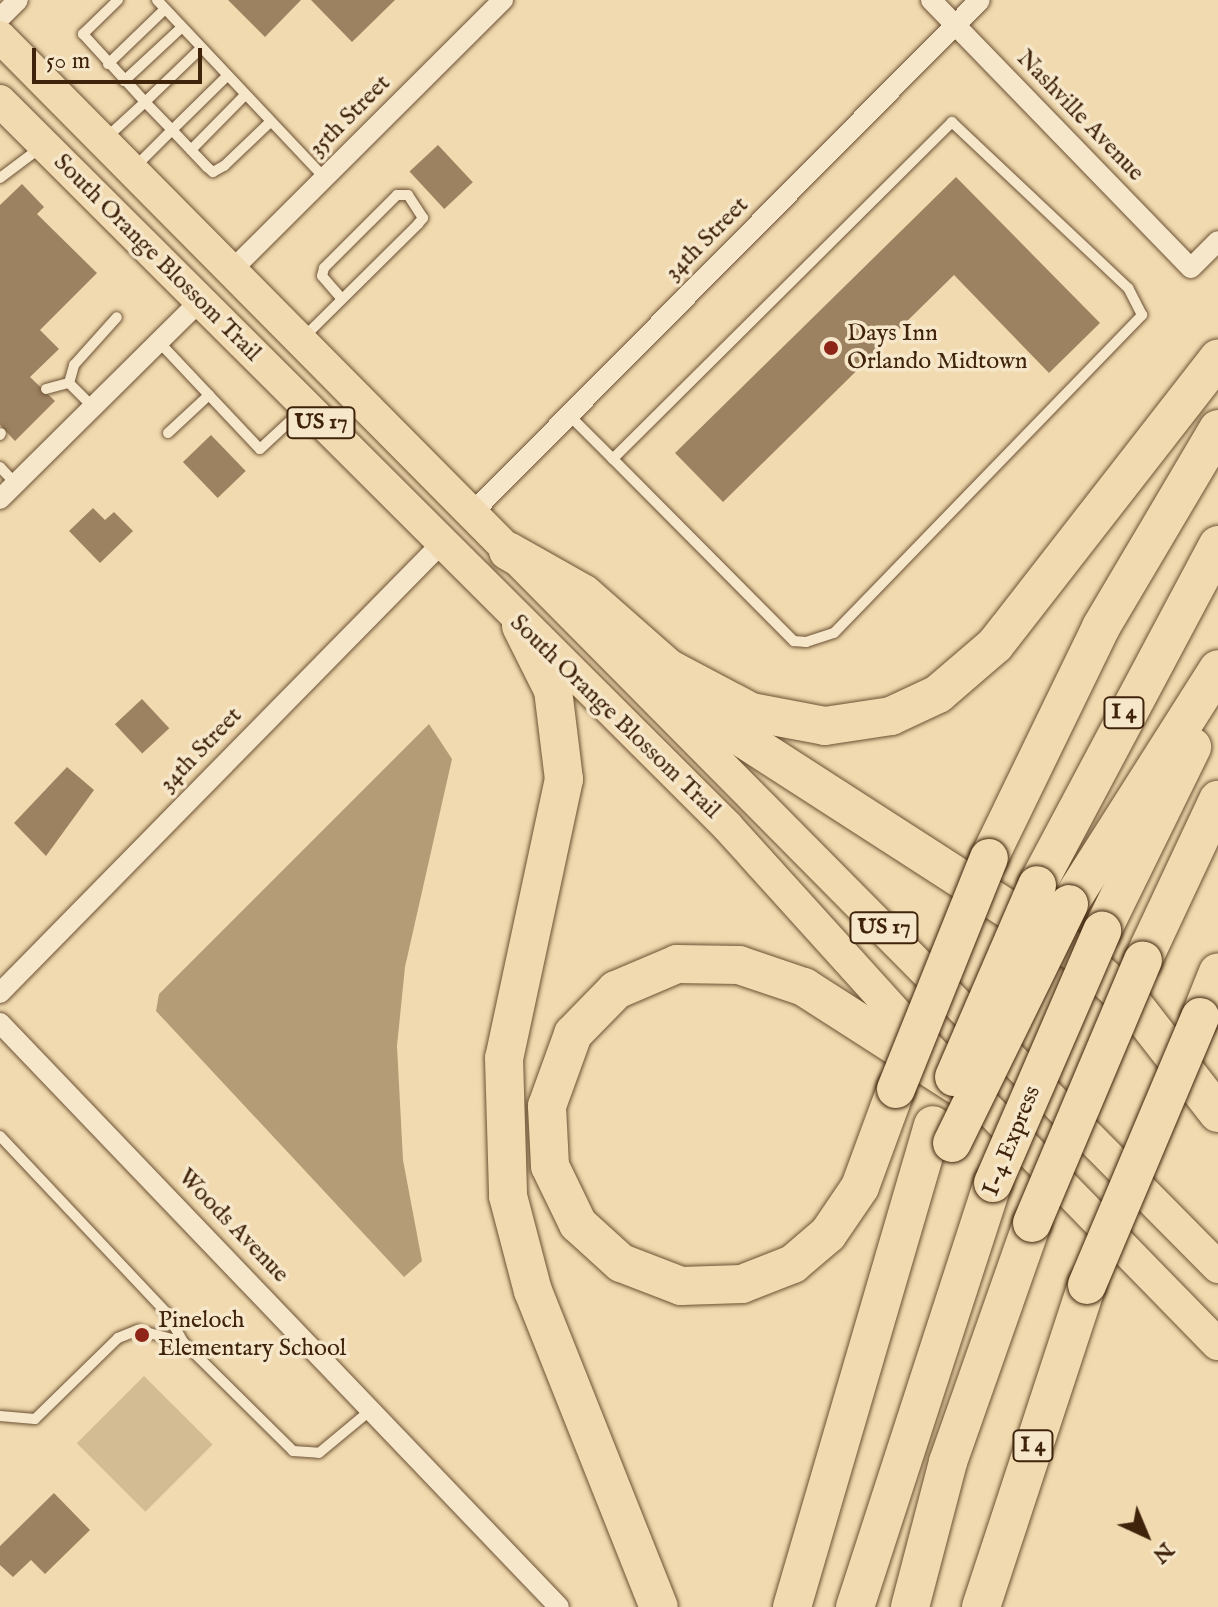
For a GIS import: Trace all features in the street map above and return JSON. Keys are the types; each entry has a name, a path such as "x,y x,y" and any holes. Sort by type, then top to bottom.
{"highway":[{"path":"508,551 584,594 668,668 751,712 825,726 891,716 938,694 995,645 1218,359"},
{"path":"983,1102 804,987 739,965 689,963 627,983 573,1034 547,1106 550,1166 578,1224 621,1263 681,1286 742,1284 793,1264 828,1234 860,1187 896,1089 989,858 1101,627 1218,429"},
{"name":"I 4","path":"792,1607 855,1375 1037,885 1218,545"},
{"path":"551,592 720,729 1080,956 1133,1004 1218,1113"},
{"path":"521,626 553,690 564,779 504,1058 508,1196 533,1291 659,1607"},
{"path":"943,1134 1069,904 1218,669"},
{"name":"I-4 Express","path":"855,1607 993,1183 1102,931 1218,695"},
{"name":"I-4 Express","path":"910,1607 948,1462 1032,1223 1143,960 1218,800"},
{"path":"1200,1017 1218,972"},
{"name":"I 4","path":"981,1607 1087,1285 1200,1017 1218,983"}],"main road":[{"name":"South Orange Blossom Trail","path":"0,37 234,268 471,514 1218,1267"},
{"name":"South Orange Blossom Trail","path":"1,102 201,300 521,626 727,826 983,1102 1218,1344"},
{"path":"1,102 58,130 168,235 234,268"},
{"path":"201,300 260,324 407,470 471,514"}],"street":[{"path":"0,18 18,0"},
{"name":"35th Street","path":"234,268 503,0"},
{"name":"Nashville Avenue","path":"931,0 1191,268 1218,241"},
{"name":"34th Street","path":"471,514 980,0"},
{"path":"0,499 201,300"},
{"name":"34th Street","path":"0,993 440,545"},
{"name":"Woods Avenue","path":"0,1023 559,1607"}],"lane":[{"path":"118,0 83,34 213,172 270,122"},
{"path":"157,0 226,77 325,178"},
{"path":"108,64 164,10"},
{"path":"124,81 181,28"},
{"path":"104,139 200,49"},
{"path":"133,169 226,77"},
{"path":"191,150 244,96"},
{"path":"569,415 794,641 806,642 834,633 1142,315 1128,288 952,122 613,459"},
{"path":"0,178 44,144"},
{"path":"302,338 342,299 423,218 408,195 397,195 324,268 322,276 342,299"},
{"path":"69,383 74,365 117,317"},
{"path":"159,342 260,449 305,407"},
{"path":"46,389 69,383"},
{"path":"69,383 93,407"},
{"path":"168,433 209,395"},
{"path":"0,467 15,483"},
{"path":"0,1136 167,1313 183,1342 293,1451 319,1453 372,1409"},
{"path":"0,1416 35,1419 98,1354 128,1334 183,1342"}],"shaded area":[{"path":"429,724 452,759 405,967 397,1046 403,1160 422,1261 404,1277 156,1011 159,994"},
{"path":"144,1376 213,1445 145,1512 77,1443"}],"building":[{"path":"228,0 301,0 265,37"},
{"path":"311,0 395,0 352,42"},
{"path":"438,145 473,182 444,209 409,172"},
{"name":"Days Inn Orlando Midtown","path":"956,177 1100,323 1049,373 954,275 723,502 675,453"},
{"path":"22,184 44,207 37,214 97,273 40,330 59,349 30,377 55,401 15,441 0,425 0,205"},
{"path":"211,435 246,471 218,498 183,462"},
{"path":"93,508 105,520 114,512 133,531 100,563 69,531"},
{"path":"142,699 169,728 142,753 115,724"},
{"path":"67,767 94,790 46,856 14,823"},
{"path":"54,1493 90,1530 45,1574 31,1560 13,1577 0,1565 0,1546"}],"place":[{"name":"Days Inn Orlando Midtown","path":"831,348"},
{"name":"Pineloch Elementary School","path":"142,1335"}]}
